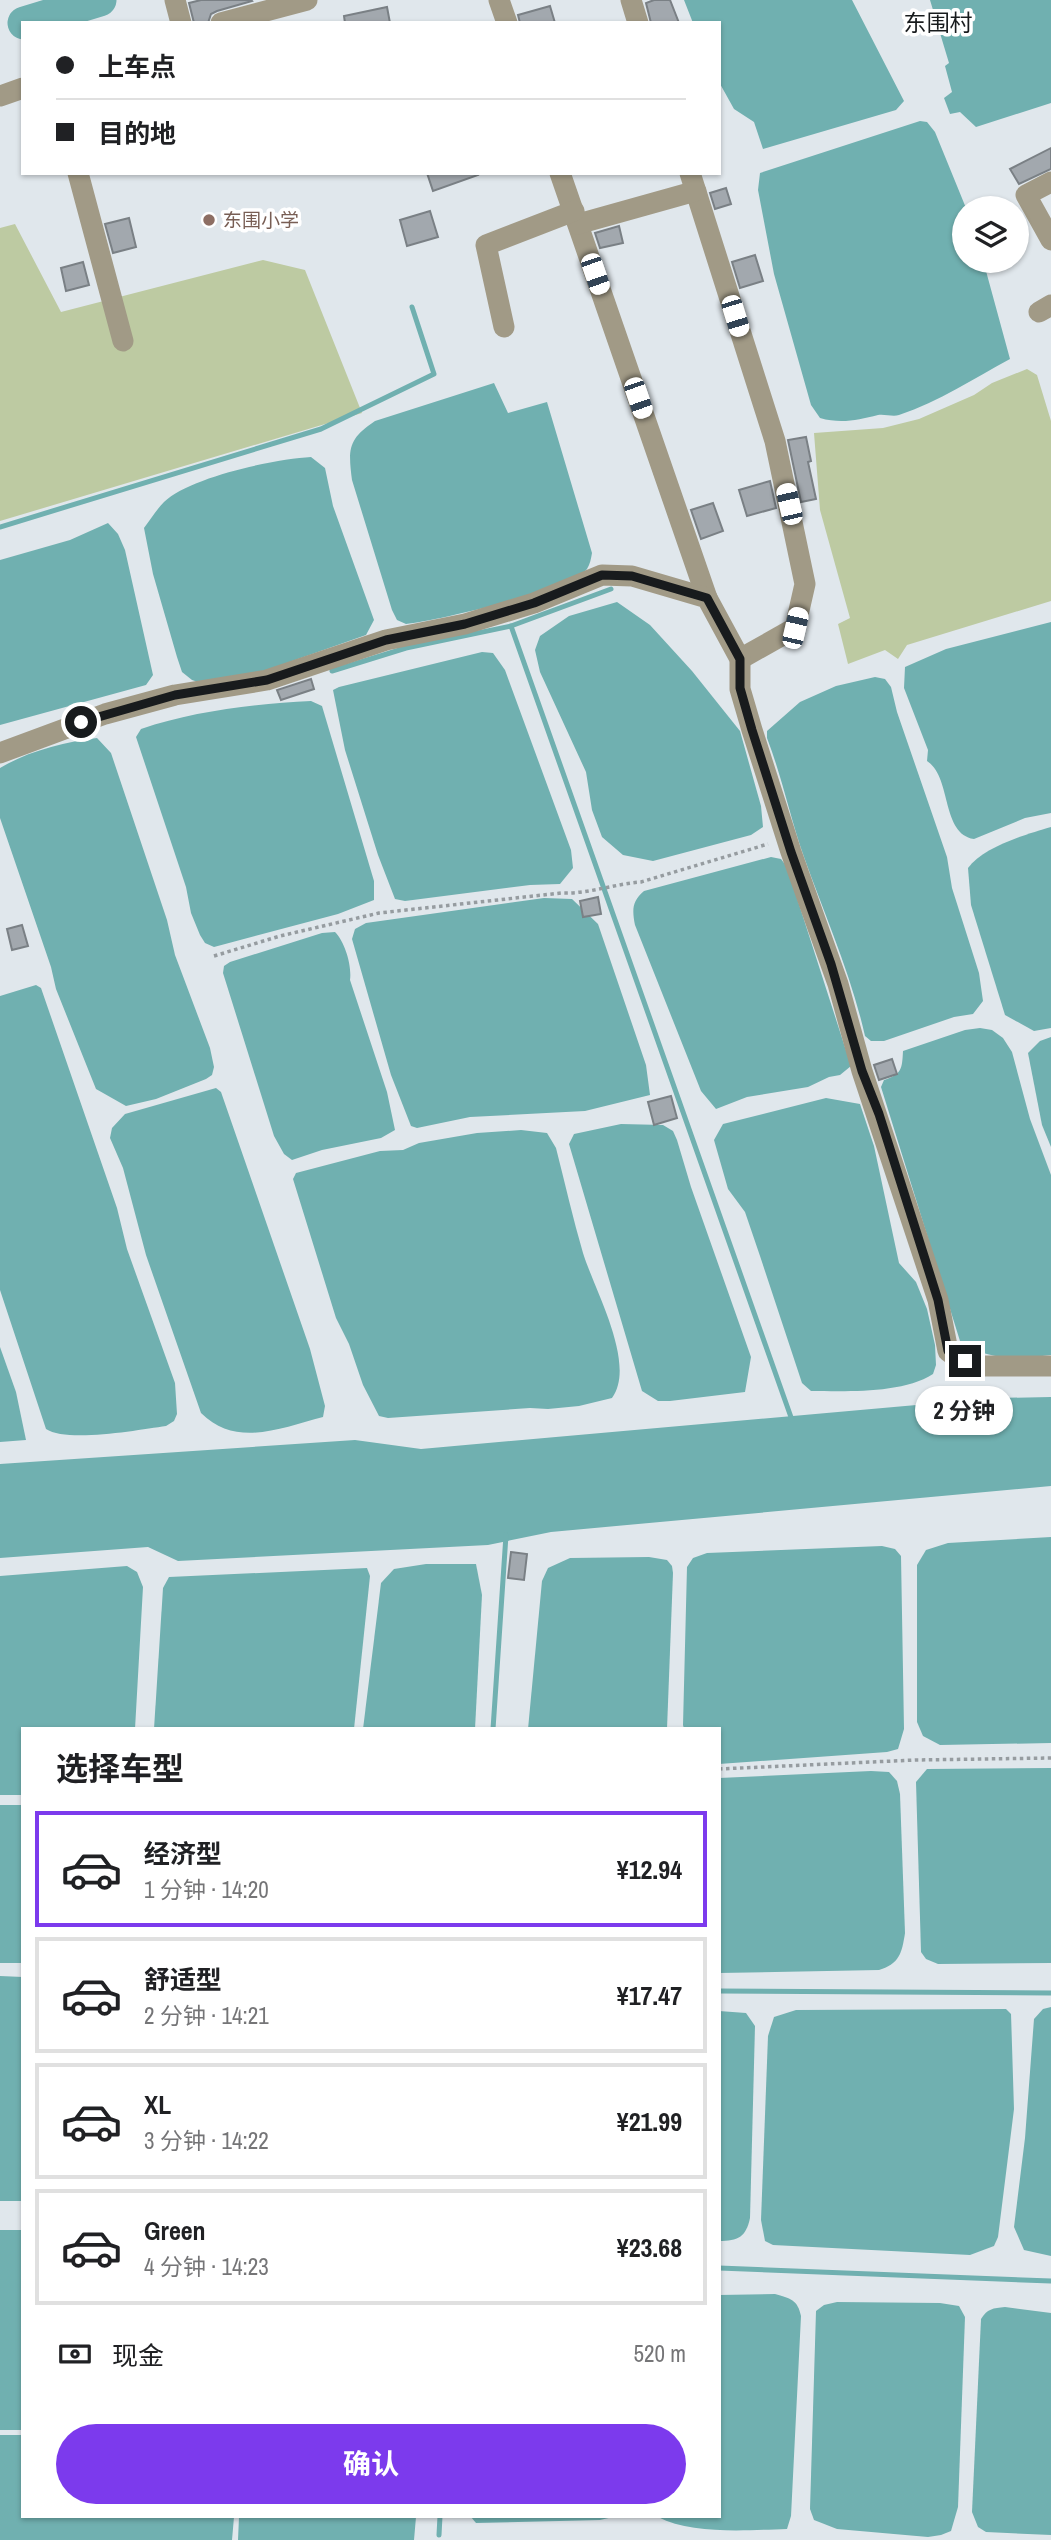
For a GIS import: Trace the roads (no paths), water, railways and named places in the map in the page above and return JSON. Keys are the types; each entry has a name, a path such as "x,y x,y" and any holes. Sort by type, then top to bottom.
{"street":[{"path":"175,0 180,21"},
{"path":"228,21 307,0"},
{"path":"499,0 506,21"},
{"path":"631,0 637,21"},
{"path":"0,96 21,89"},
{"path":"79,175 123,341"},
{"path":"561,175 707,598 740,659 740,688 938,1300 948,1351 979,1366 1051,1366"},
{"path":"504,327 486,245 693,182 775,441 805,584 795,628 740,659"},
{"path":"1051,182 1026,195 1051,240"},
{"path":"0,753 105,714 175,695 267,680 386,640 465,624 534,603 602,575 632,576 707,598"}],"water":[{"path":"684,0 852,0 904,101 896,110 763,149 754,122 734,109 721,86 721,21 692,21"},
{"path":"930,0 1051,0 1051,103 976,127 960,112 950,114 944,98 952,92 945,66 949,63"},
{"path":"920,121 927,122 935,132 961,196 952,196 952,273 987,273 1010,359 942,396 899,415 878,415 842,421 820,418 811,405 774,274 758,190 760,173"},
{"path":"494,383 508,413 547,402 592,553 590,563 587,569 575,577 530,595 472,611 406,624 397,620 392,610 352,480 352,446 359,433 375,421"},
{"path":"311,457 325,468 333,506 374,620 366,635 247,677 201,683 192,680 182,672 177,657 153,574 144,528 164,502 193,485 212,477 276,461"},
{"path":"108,523 118,534 125,550 153,675 146,685 0,725 0,560 70,540"},
{"path":"617,602 650,625 692,671 740,731 761,806 763,827 751,835 653,861 623,855 602,837 592,810 586,772 540,672 535,650 540,636 569,616"},
{"path":"1051,622 1051,813 1025,818 974,839 964,835 956,827 940,779 927,761 928,750 904,688 905,667 946,649"},
{"path":"482,652 493,653 505,670 571,850 573,868 560,884 530,885 405,901 395,899 378,855 345,750 333,690"},
{"path":"875,677 885,679 891,687 897,712 947,857 952,888 979,973 983,1001 973,1014 954,1017 884,1041 871,1041 865,1036 853,990 804,857 767,738 767,731 800,702 836,686"},
{"path":"311,701 322,706 374,881 374,900 338,914 214,947 205,943 191,913 186,887 136,737 141,729 203,713"},
{"path":"97,738 111,753 167,920 175,955 210,1048 214,1067 212,1075 206,1079 156,1099 126,1106 96,1089 56,989 0,818 0,768 47,748"},
{"path":"1051,827 1051,1028 1034,1031 1005,1015 971,905 968,868 975,860 995,848"},
{"path":"771,857 781,859 787,867 851,1066 840,1075 808,1087 747,1097 716,1109 701,1091 635,925 634,906 644,891"},
{"path":"544,898 572,899 598,924 646,1065 650,1095 585,1111 470,1117 417,1128 411,1126 391,1075 352,939 355,929 366,923"},
{"path":"335,932 347,954 350,980 387,1092 395,1130 381,1138 322,1150 292,1160 284,1154 274,1136 223,973 224,966 322,933"},
{"path":"36,985 41,988 117,1208 127,1249 175,1383 177,1414 174,1421 166,1426 86,1435 56,1433 46,1429 0,1290 0,996"},
{"path":"965,1030 992,1030 1003,1038 1012,1052 1030,1119 1051,1175 1051,1355 1003,1357 970,1348 960,1341 881,1087 884,1080 900,1070 903,1051"},
{"path":"1051,1037 1051,1147 1042,1125 1028,1053 1040,1041"},
{"path":"216,1088 221,1092 310,1349 325,1406 323,1417 275,1430 244,1433 229,1430 215,1424 201,1413 146,1255 123,1168 110,1138 112,1128 125,1114"},
{"path":"826,1098 860,1104 874,1146 899,1263 916,1282 927,1309 935,1345 936,1365 933,1374 906,1385 874,1390 811,1391 802,1383 745,1212 728,1189 714,1140 723,1124"},
{"path":"621,1124 663,1125 673,1131 751,1357 745,1392 658,1401 642,1391 569,1144 574,1134"},
{"path":"521,1130 547,1133 556,1148 583,1253 617,1347 620,1366 618,1383 612,1398 579,1406 548,1409 388,1418 379,1416 363,1385 349,1344 336,1318 293,1179 296,1173 380,1151 403,1150 419,1143 477,1133"},
{"path":"0,1347 16,1392 26,1440 0,1442"},
{"path":"1051,1397 1051,1486 551,1532 488,1545 178,1561 148,1547 0,1558 0,1464 355,1440 421,1449 995,1398"},
{"path":"1051,1537 1051,1743 940,1745 923,1736 917,1722 917,1565 926,1550 948,1543"},
{"path":"882,1546 895,1549 901,1556 904,1729 898,1749 721,1764 721,1727 684,1727 687,1567 693,1558 707,1553"},
{"path":"649,1557 667,1560 672,1566 667,1727 528,1727 542,1581 548,1568 570,1558"},
{"path":"426,1564 476,1564 482,1595 475,1727 363,1727 381,1583 394,1569"},
{"path":"127,1566 137,1572 143,1587 135,1727 21,1727 21,1795 0,1795 0,1576"},
{"path":"367,1568 370,1576 354,1727 154,1727 163,1588 169,1577"},
{"path":"1051,1768 1051,1963 938,1964 926,1959 921,1952 916,1782 927,1769"},
{"path":"889,1772 897,1781 900,1794 905,1933 895,1961 879,1970 721,1973 721,1778"},
{"path":"0,1805 21,1805 21,1963 0,1963"},
{"path":"0,1976 21,1977 21,2201 0,2201"},
{"path":"1051,2007 1051,2256 1024,2250 1014,2227 1025,2138 1034,2019 1043,2009"},
{"path":"1006,2009 1011,2014 1014,2109 998,2237 994,2246 970,2255 773,2245 765,2241 761,2220 768,2036 774,2017 796,2010"},
{"path":"721,2011 746,2013 755,2026 750,2218 743,2234 731,2240 721,2241"},
{"path":"0,2230 21,2230 21,2430 0,2430"},
{"path":"775,2294 792,2300 798,2306 801,2316 791,2516 787,2529 704,2529 687,2527 660,2518 721,2518 721,2295"},
{"path":"837,2302 940,2303 959,2306 965,2317 958,2507 951,2531 928,2537 837,2529 814,2520 810,2509 816,2311 824,2305"},
{"path":"1005,2307 1051,2313 1051,2535 986,2532 978,2527 972,2512 981,2319 991,2310"},
{"path":"0,2435 21,2435 21,2518 234,2518 232,2540 0,2540"},
{"path":"239,2518 416,2518 414,2540 238,2540"},
{"path":"472,2518 609,2518 600,2520 476,2523"}],"waterway":[{"path":"31,21 100,0"},
{"path":"0,527 321,429 434,374 412,307"},
{"path":"332,671 406,648 511,626 611,589"},
{"path":"511,626 792,1420"},
{"path":"493,1727 506,1535"},
{"path":"721,1991 1051,1993"},
{"path":"721,2268 1051,2281"},
{"path":"439,2535 440,2518"}],"place":[{"name":"东围小学","path":"209,220"}],"district":[{"name":"东围村","path":"938,22"}]}
